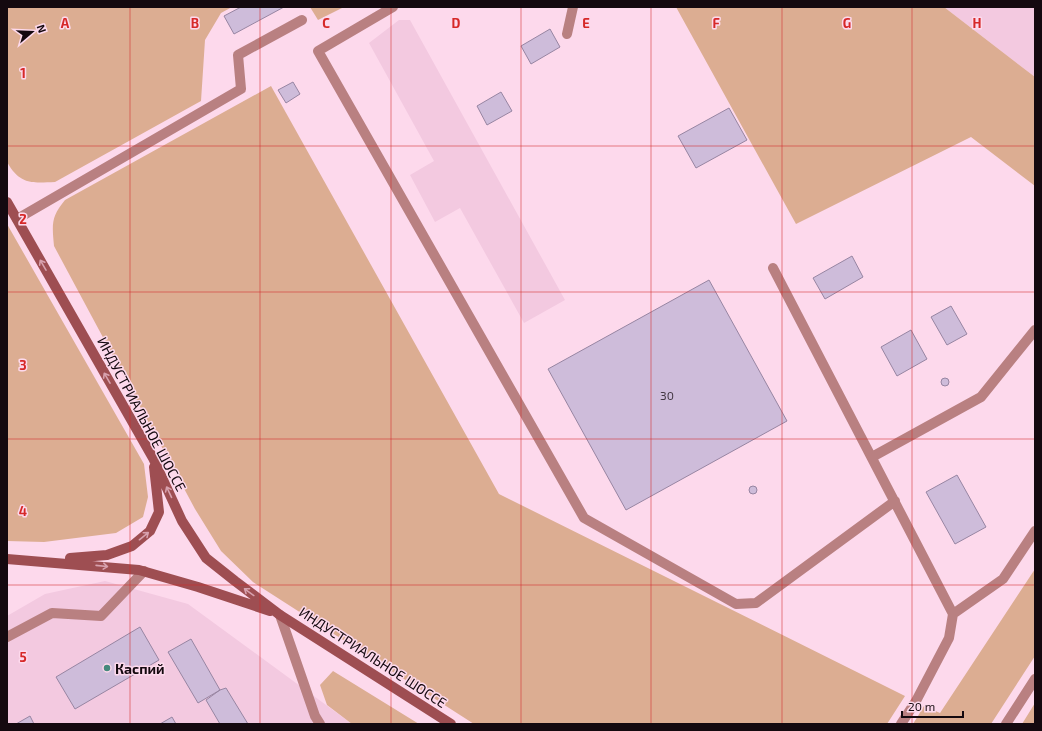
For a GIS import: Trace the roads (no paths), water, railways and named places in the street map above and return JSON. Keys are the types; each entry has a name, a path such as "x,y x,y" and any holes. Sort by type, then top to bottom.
{"main road":[{"name":"ИНДУСТРИАЛЬНОЕ ШОССЕ","path":"7,202 153,458 182,521 206,558 280,614 451,724"},
{"path":"40,561 107,555 132,546 150,531 159,512 153,458"},
{"name":"ИНДУСТРИАЛЬНОЕ ШОССЕ","path":"7,559 144,571 198,586 280,614"}],"street":[{"path":"393,7 318,51 584,518 736,604 756,603 895,501"},
{"path":"567,34 573,7"},
{"path":"16,218 241,89 238,56 302,20"},
{"path":"773,268 953,614 949,638 916,701 902,724"},
{"path":"872,457 981,397 1035,330"},
{"path":"953,614 1003,579 1035,531"},
{"path":"7,637 52,613 101,616 144,571"},
{"path":"280,614 320,724"},
{"path":"1006,724 1035,679"}],"place":[{"name":"Каспий","path":"107,668"}]}
